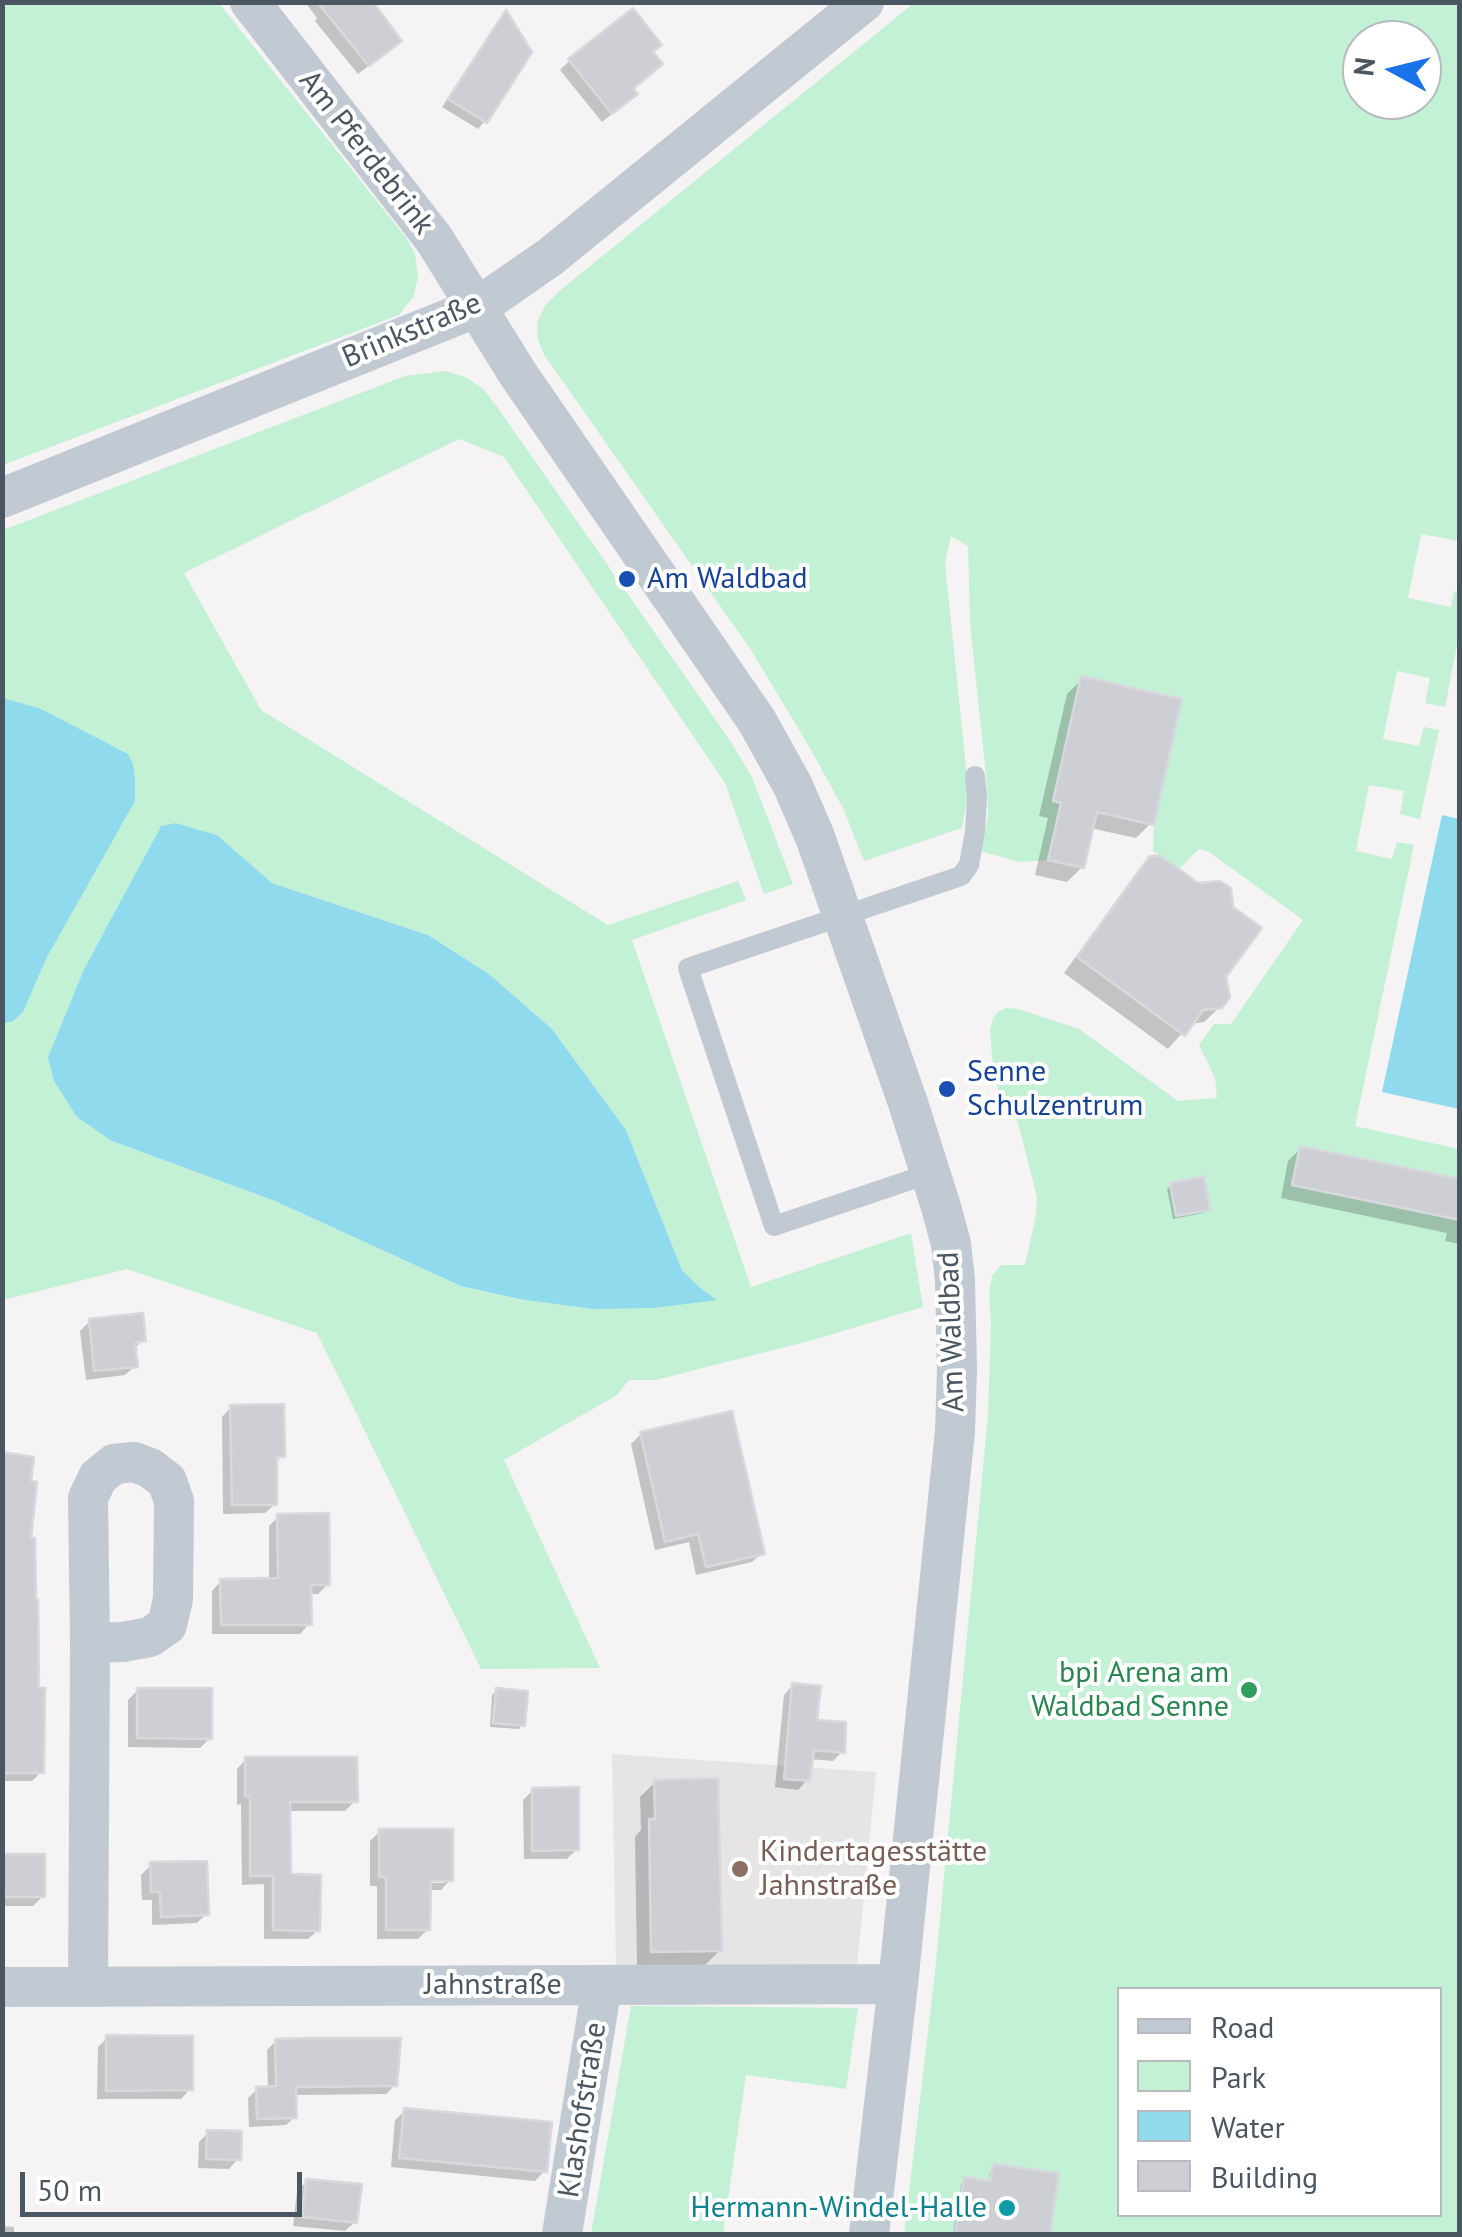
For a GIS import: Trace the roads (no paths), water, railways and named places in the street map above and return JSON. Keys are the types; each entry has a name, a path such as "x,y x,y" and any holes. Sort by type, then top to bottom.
{"street":[{"name":"Am Pferdebrink","path":"250,2 434,239 478,306"},
{"name":"Brinkstraße","path":"2,498 478,306 550,257 864,2"},
{"name":"Am Waldbad","path":"478,306 518,374 757,721 793,786 844,916 932,1173 950,1244 955,1280 956,1416 869,2234"},
{"path":"88,1986 90,1643"},
{"name":"Jahnstraße","path":"2,1987 898,1984"},
{"name":"Klashofstraße","path":"562,2234 602,1985"}],"lane":[{"path":"932,1173 774,1226 688,968 961,876 968,865 975,832 975,776"}],"water":[{"path":"3,698 39,708 128,754 135,781 135,801 47,957 23,1012 4,1023 2,1020"},
{"path":"1442,815 1459,819 1459,1109 1382,1092"},
{"path":"176,823 217,835 272,883 428,935 489,974 552,1029 626,1130 682,1270 717,1300 654,1308 592,1309 461,1286 275,1201 112,1141 77,1117 54,1081 48,1057 84,969 161,826"}],"place":[{"name":"Am Waldbad","path":"627,579"},
{"name":"Senne Schulzentrum","path":"947,1089"},
{"name":"bpi Arena am Waldbad Senne","path":"1249,1690"},
{"name":"Kindertagesstätte Jahnstraße","path":"740,1869"},
{"name":"Hermann-Windel-Halle","path":"1007,2208"}]}
